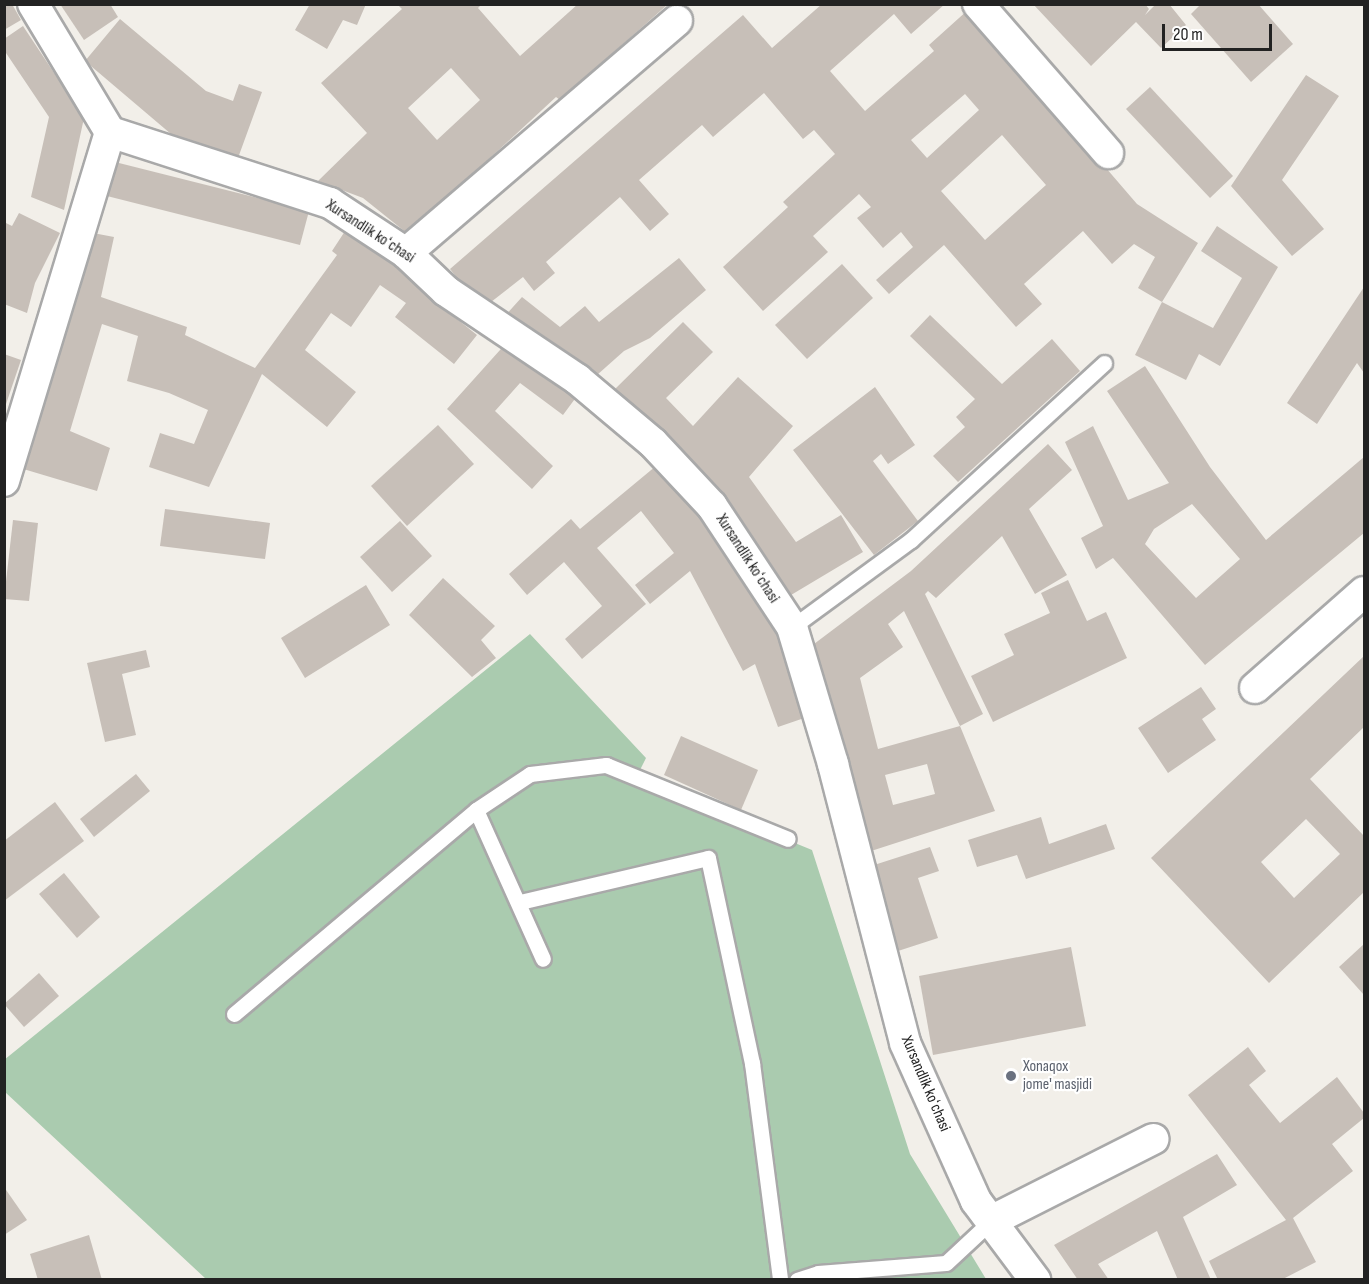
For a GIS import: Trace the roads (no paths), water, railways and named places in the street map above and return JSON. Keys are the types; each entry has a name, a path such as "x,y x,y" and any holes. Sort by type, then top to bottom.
{"street":[{"path":"4,481 110,132 33,4"},
{"path":"978,4 1108,153"},
{"path":"406,254 677,21"},
{"name":"Xursandlik koʻchasi","path":"110,132 330,203 406,254 446,291 577,379 653,443 712,506 792,627 833,764 905,1043 976,1201 1035,1280"},
{"path":"1255,688 1365,592"},
{"path":"991,1221 1153,1139"}],"lane":[{"path":"792,627 911,540 1104,363"},
{"path":"234,1014 476,810 530,774 606,765 788,839"},
{"path":"476,810 520,902 543,959"},
{"path":"520,902 708,858 752,1063 780,1280"},
{"path":"797,1280 818,1273 946,1263 991,1221"}],"place":[{"name":"Xonaqox jome' masjidi","path":"1011,1076"}]}
